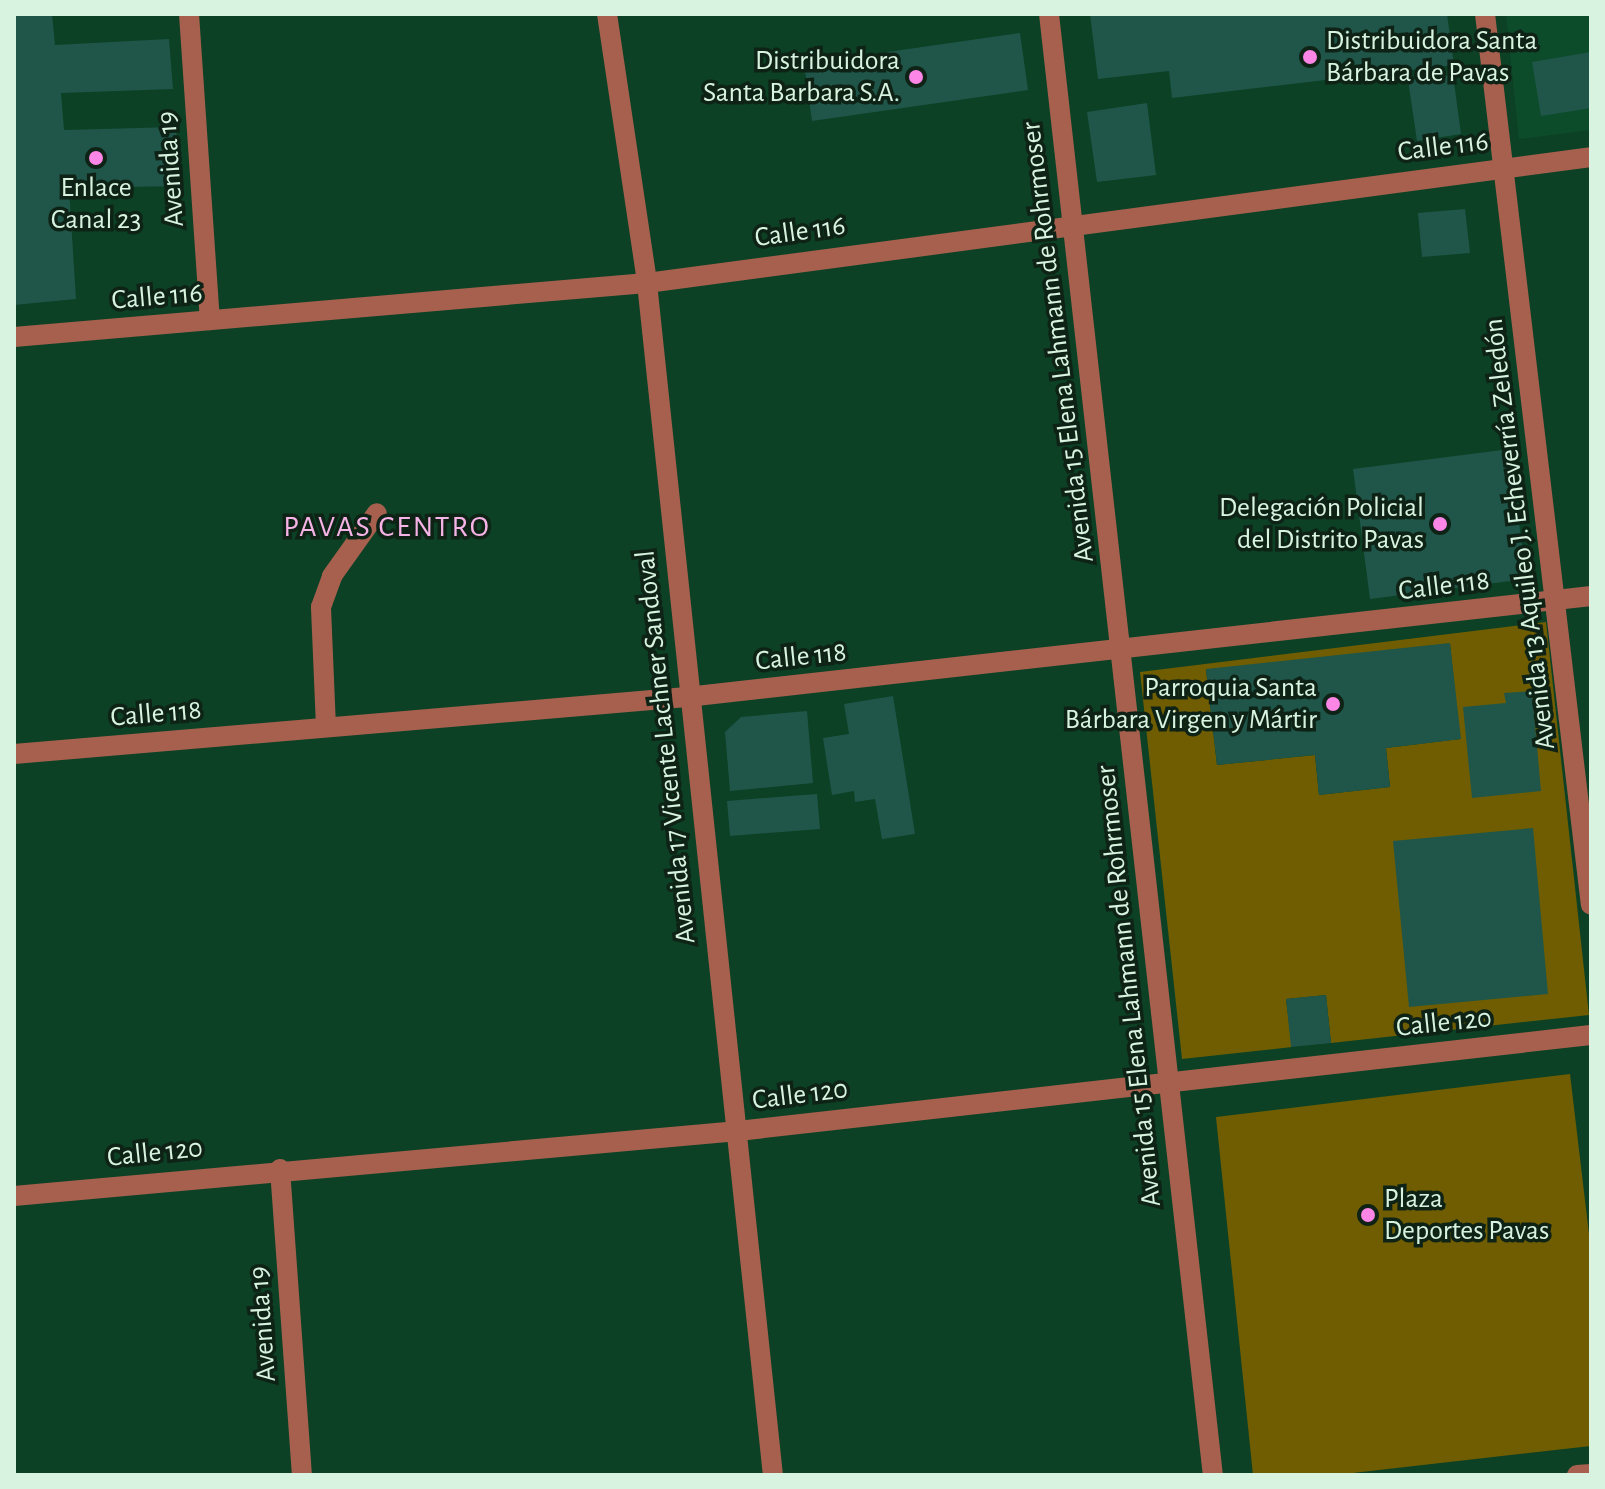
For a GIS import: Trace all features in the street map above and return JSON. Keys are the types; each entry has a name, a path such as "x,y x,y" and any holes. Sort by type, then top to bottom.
{"street":[{"name":"Avenida 19","path":"189,14 210,320"},
{"name":"Avenida 17 Vicente Lachner Sandoval","path":"607,14 647,283 687,697 738,1131 773,1475"},
{"name":"Avenida 15 Elena Lahmann de Rohrmoser","path":"1049,14 1122,653 1166,1081 1213,1475"},
{"name":"Avenida 13 Aquileo J. Echeverría Zeledón","path":"1485,14 1502,168 1559,600 1591,905"},
{"name":"Calle 116","path":"14,337 647,283 1072,221 1591,157"},
{"path":"326,727 321,607 332,576 377,513"},
{"name":"Calle 118","path":"14,754 687,697 1122,653 1591,596"},
{"name":"Calle 120","path":"14,1196 280,1169 738,1131 1591,1035"},
{"name":"Avenida 19","path":"280,1169 302,1475"},
{"path":"1577,1475 1591,1474"}],"shaded area":[{"path":"1506,14 1591,14 1591,130 1519,139"},
{"path":"1546,622 1589,1015 1331,1043 1326,995 1286,999 1292,1047 1182,1059 1140,672","holes":["1450,644 1460,739 1386,748 1390,787 1319,795 1315,755 1217,765 1206,670"]},
{"name":"Plaza Deportes Pavas","path":"1570,1074 1591,1251 1591,1446 1335,1475 1253,1475 1216,1117"}],"building":[{"name":"Enlace Canal 23","path":"14,14 52,14 55,45 169,39 173,89 61,93 64,130 176,127 180,186 69,188 76,299 14,305"},
{"name":"Distribuidora Santa Bárbara de Pavas","path":"1090,14 1447,14 1454,65 1172,98 1169,71 1098,79"},
{"name":"Distribuidora Santa Barbara S.A.","path":"1020,33 1028,90 812,121 804,64"},
{"path":"1591,52 1591,108 1541,116 1532,62"},
{"path":"1453,75 1461,134 1417,141 1408,80"},
{"path":"1147,103 1156,175 1097,182 1087,112"},
{"path":"1465,209 1470,253 1422,257 1418,213"},
{"name":"Delegación Policial del Distrito Pavas","path":"1510,449 1526,579 1370,599 1353,469"},
{"name":"Parroquia Santa Bárbara Virgen y Mártir","path":"1450,643 1461,739 1386,748 1390,787 1319,795 1315,755 1217,765 1206,669"},
{"path":"1532,691 1541,791 1472,798 1463,707 1506,703 1504,693"},
{"path":"893,696 915,834 882,839 875,799 855,802 854,791 832,795 823,738 849,734 844,704"},
{"path":"807,711 813,783 730,791 725,732 741,717"},
{"path":"817,794 820,829 730,836 727,801"},
{"path":"1533,828 1548,994 1409,1007 1393,841"},
{"path":"1326,995 1331,1043 1291,1047 1286,999"}],"place":[{"name":"Distribuidora Santa Bárbara de Pavas","path":"1310,57"},
{"name":"Distribuidora Santa Barbara S.A.","path":"916,77"},
{"name":"Enlace Canal 23","path":"96,158"},
{"name":"Delegación Policial del Distrito Pavas","path":"1440,524"},
{"name":"Parroquia Santa Bárbara Virgen y Mártir","path":"1333,704"},
{"name":"Plaza Deportes Pavas","path":"1368,1215"}],"district":[{"name":"PAVAS CENTRO","path":"387,527"}]}
